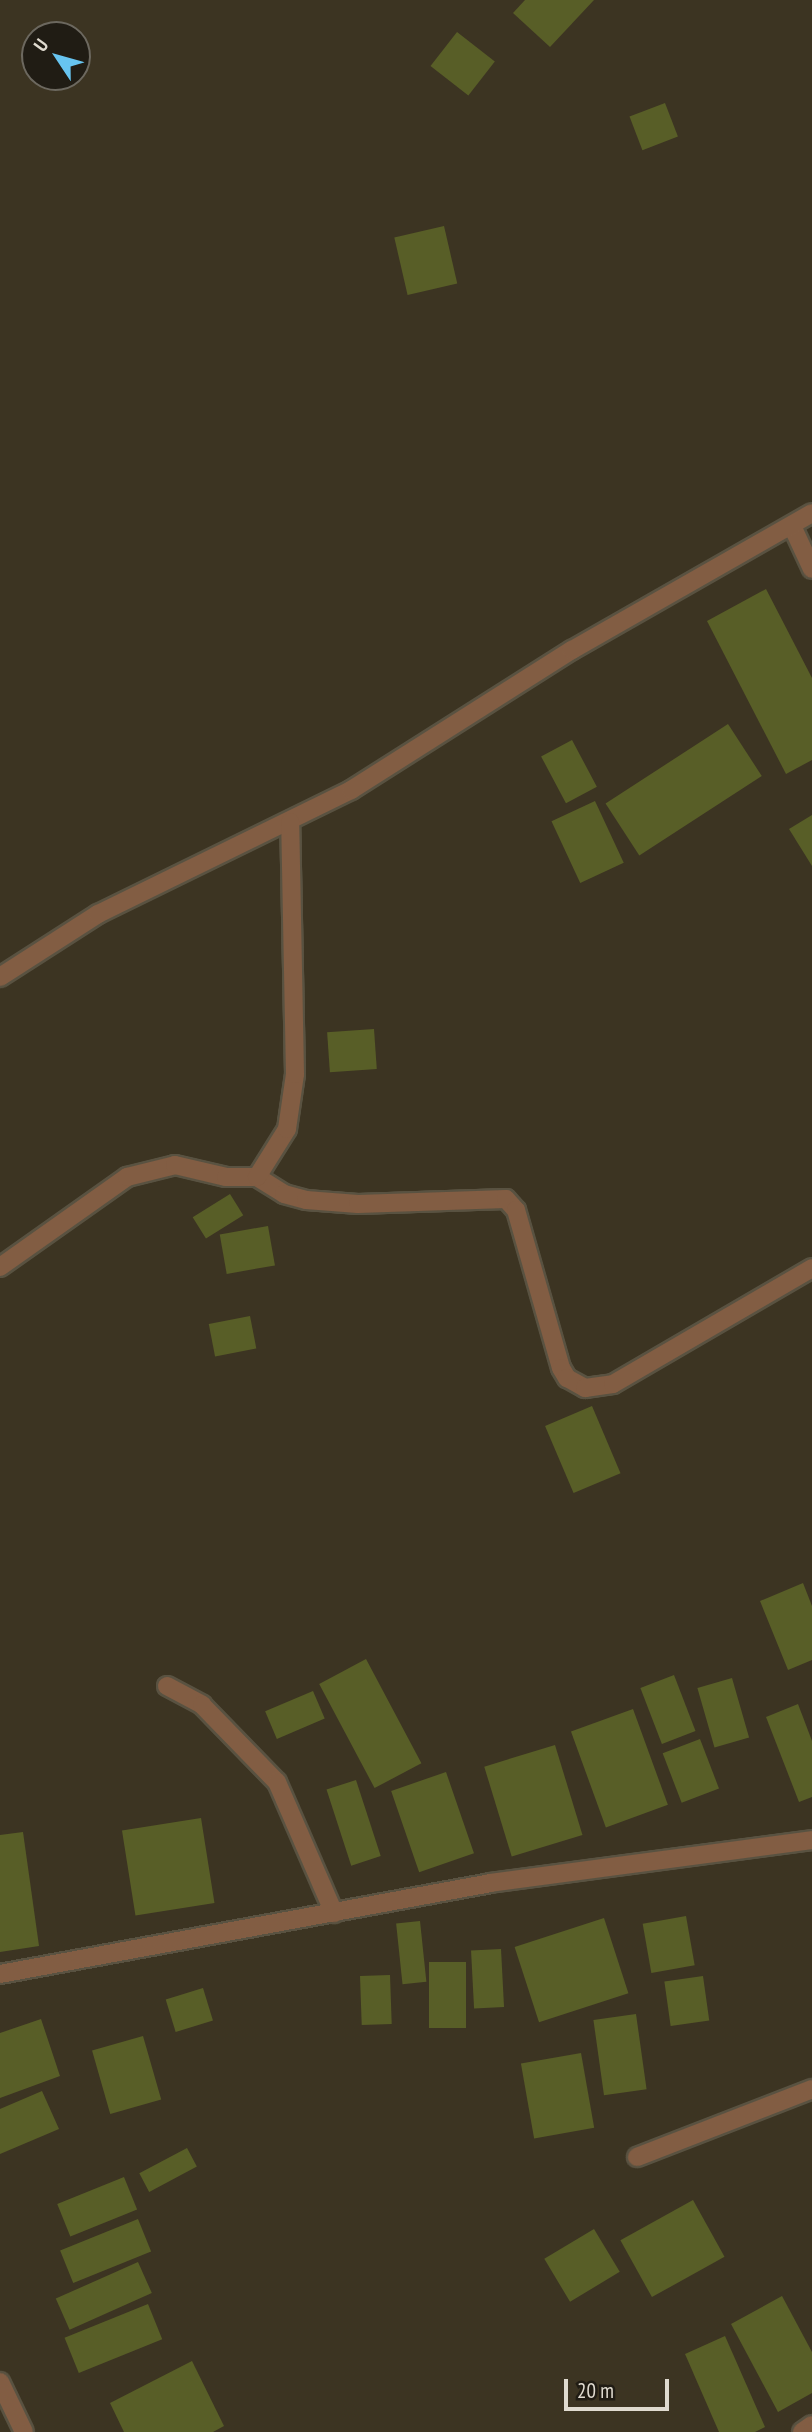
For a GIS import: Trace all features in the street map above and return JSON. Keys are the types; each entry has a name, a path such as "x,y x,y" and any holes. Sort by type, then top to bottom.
{"street":[{"path":"0,977 98,914 290,822 419,750 572,650 793,528 812,513"},
{"path":"793,528 812,569"},
{"path":"257,1177 287,1129 295,1074 290,822"},
{"path":"0,1268 127,1177 176,1165 226,1177 257,1177 284,1194 306,1200 358,1204 506,1199 516,1209 561,1368 566,1378 585,1388 613,1384 812,1268"},
{"path":"167,1686 202,1705 277,1782 334,1913"},
{"path":"0,1974 489,1883 812,1840"},
{"path":"637,2157 812,2089"},
{"path":"0,2382 24,2432"},
{"path":"802,2432 812,2425"}],"building":[{"path":"525,0 594,0 550,47 513,13"},
{"path":"457,32 495,62 468,95 431,66"},
{"path":"665,103 678,137 642,150 630,117"},
{"path":"444,226 457,283 408,295 394,237"},
{"path":"766,589 812,678 812,760 786,774 707,621"},
{"path":"728,724 762,776 639,856 606,804"},
{"path":"572,740 597,787 566,803 541,756"},
{"path":"595,801 624,863 580,883 551,821"},
{"path":"812,815 812,866 789,829"},
{"path":"374,1029 377,1069 330,1072 327,1032"},
{"path":"230,1194 243,1215 206,1239 193,1217"},
{"path":"268,1226 275,1265 227,1274 220,1235"},
{"path":"250,1316 256,1348 215,1356 209,1324"},
{"path":"592,1406 621,1473 574,1493 545,1426"},
{"path":"803,1583 812,1606 812,1660 788,1670 760,1601"},
{"path":"366,1659 421,1763 375,1788 319,1684"},
{"path":"674,1675 696,1731 662,1744 640,1688"},
{"path":"732,1678 749,1738 714,1748 697,1688"},
{"path":"313,1691 325,1719 277,1739 265,1711"},
{"path":"798,1704 812,1741 812,1797 799,1802 766,1717"},
{"path":"633,1709 668,1805 606,1827 571,1732"},
{"path":"700,1739 719,1788 682,1803 663,1753"},
{"path":"555,1745 582,1835 512,1857 484,1767"},
{"path":"446,1772 474,1853 419,1872 391,1791"},
{"path":"356,1780 381,1856 351,1866 327,1790"},
{"path":"201,1818 214,1903 135,1915 122,1831"},
{"path":"23,1832 39,1946 0,1952 0,1835"},
{"path":"686,1916 695,1965 651,1973 643,1924"},
{"path":"604,1918 628,1993 539,2022 515,1947"},
{"path":"420,1921 426,1982 403,1984 396,1924"},
{"path":"501,1949 504,2007 474,2008 471,1951"},
{"path":"429,1962 466,1962 466,2028 429,2028"},
{"path":"390,1975 392,2024 362,2025 360,1976"},
{"path":"703,1976 709,2021 671,2026 664,1981"},
{"path":"203,1988 213,2021 176,2032 166,1999"},
{"path":"636,2014 647,2089 604,2095 593,2020"},
{"path":"41,2019 60,2076 0,2098 0,2033"},
{"path":"143,2036 161,2099 110,2114 92,2051"},
{"path":"581,2053 594,2128 534,2138 521,2064"},
{"path":"42,2091 59,2129 0,2154 0,2109"},
{"path":"187,2148 197,2167 149,2192 139,2173"},
{"path":"124,2177 137,2209 70,2236 57,2204"},
{"path":"693,2200 725,2257 652,2297 620,2240"},
{"path":"138,2219 151,2251 73,2283 60,2250"},
{"path":"594,2229 620,2272 570,2302 544,2259"},
{"path":"138,2262 152,2293 70,2330 56,2299"},
{"path":"782,2296 812,2352 812,2393 778,2412 731,2324"},
{"path":"148,2304 162,2339 79,2373 65,2338"},
{"path":"725,2336 765,2427 755,2432 719,2432 685,2354"},
{"path":"192,2361 224,2426 213,2432 124,2432 110,2403"}]}
